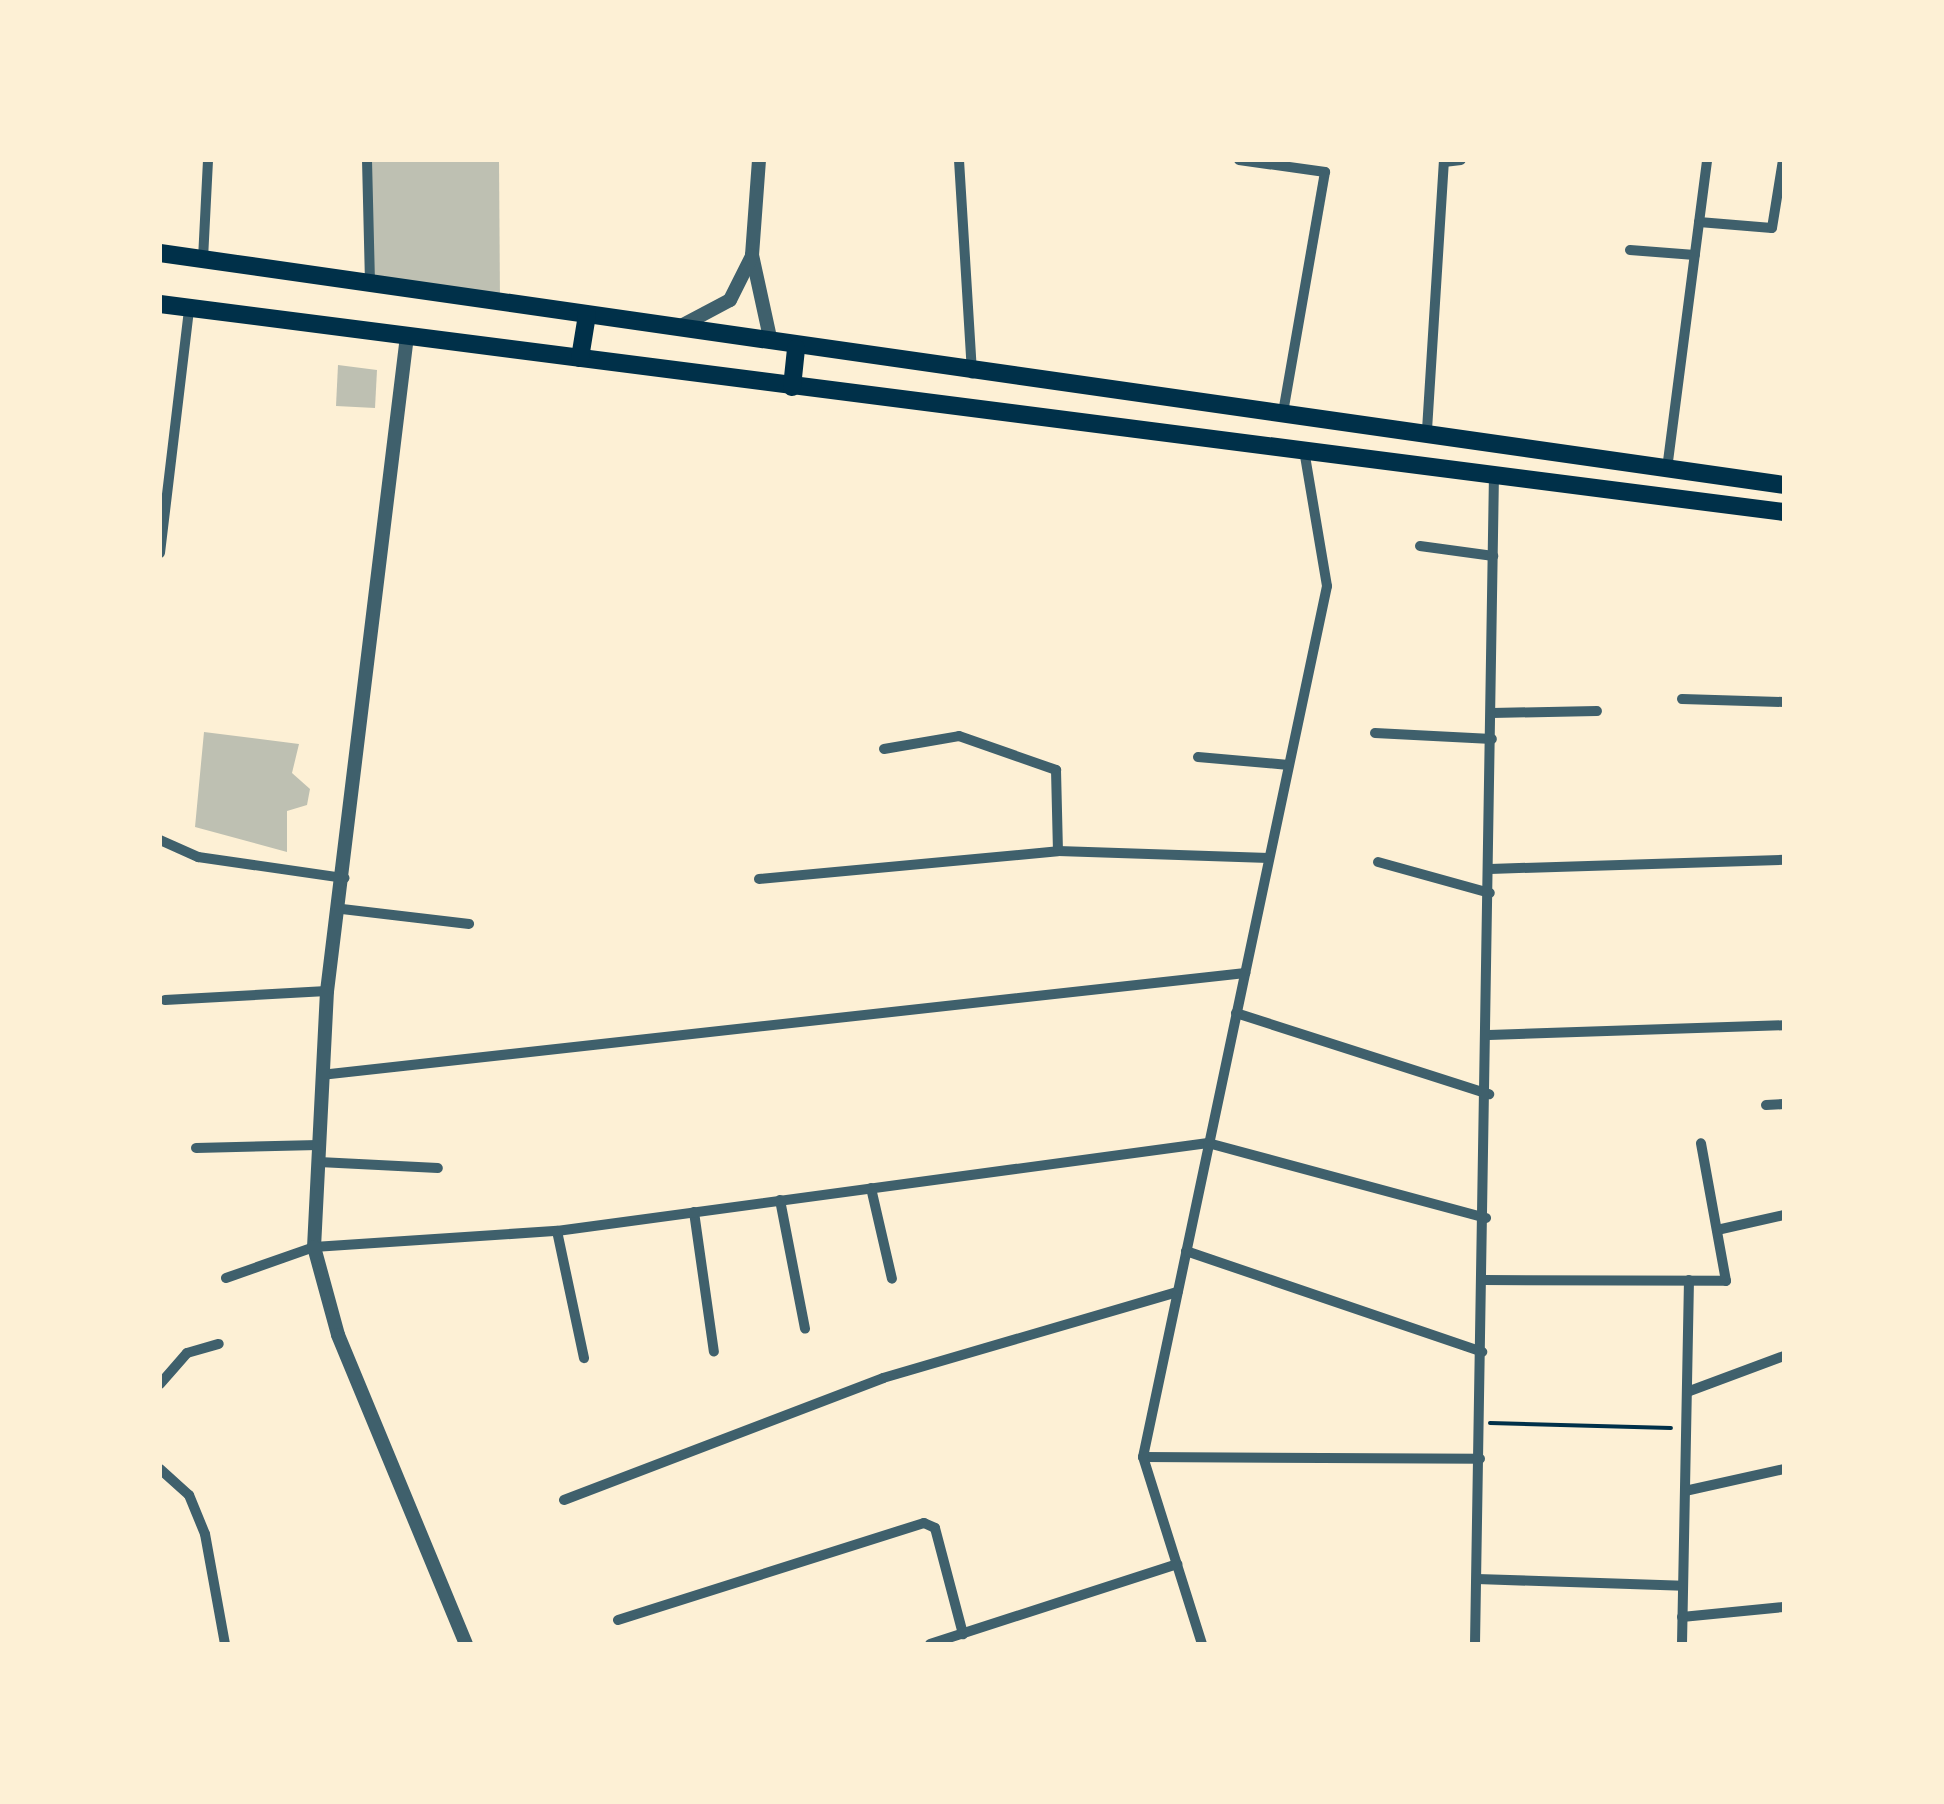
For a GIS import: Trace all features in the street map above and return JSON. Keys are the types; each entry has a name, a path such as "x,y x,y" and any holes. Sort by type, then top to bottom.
{"main road":[{"path":"160,253 771,342 972,376 1427,430 1784,485"},
{"path":"160,304 792,387 1304,446 1784,512"},
{"path":"580,358 587,315"},
{"path":"792,387 796,348"}],"street":[{"path":"203,259 208,160"},
{"path":"366,160 370,283"},
{"path":"758,160 752,255 771,342"},
{"path":"959,160 972,376"},
{"path":"1240,160 1326,172 1283,412"},
{"path":"1427,430 1444,161 1461,160"},
{"path":"1668,469 1707,160"},
{"path":"1699,222 1772,228 1784,160"},
{"path":"1630,250 1695,255"},
{"path":"672,328 730,300 752,255"},
{"path":"160,552 189,308"},
{"path":"407,336 342,909 327,991 314,1248 338,1335 466,1644"},
{"path":"1202,1644 1144,1457 1327,586 1304,446"},
{"path":"1475,1644 1489,1094 1494,472"},
{"path":"1420,546 1493,556"},
{"path":"1682,699 1784,702"},
{"path":"1492,713 1597,710"},
{"path":"1374,733 1492,739"},
{"path":"884,750 959,736 1056,770 1058,850"},
{"path":"1198,757 1289,765"},
{"path":"160,840 198,858 345,878"},
{"path":"759,878 1058,850 1269,858"},
{"path":"1490,869 1784,860"},
{"path":"1378,862 1490,894"},
{"path":"342,909 468,924"},
{"path":"320,1075 1244,973"},
{"path":"165,1000 327,991"},
{"path":"1236,1013 1489,1094"},
{"path":"1489,1035 1784,1024"},
{"path":"1766,1104 1784,1104"},
{"path":"226,1278 314,1248 557,1231 1208,1142 1486,1218"},
{"path":"1484,1280 1726,1282 1701,1143"},
{"path":"196,1148 318,1146"},
{"path":"319,1162 438,1168"},
{"path":"871,1188 892,1280"},
{"path":"780,1200 804,1330"},
{"path":"694,1212 714,1352"},
{"path":"1717,1230 1784,1216"},
{"path":"557,1231 584,1358"},
{"path":"1186,1251 1482,1352"},
{"path":"1682,1644 1690,1280"},
{"path":"564,1500 883,1378 1178,1292"},
{"path":"160,1383 188,1353 219,1344"},
{"path":"1687,1392 1784,1356"},
{"path":"1144,1457 1480,1459"},
{"path":"160,1469 188,1495 205,1534 225,1644"},
{"path":"1685,1492 1784,1469"},
{"path":"618,1620 924,1522 935,1528 963,1634"},
{"path":"930,1644 1177,1564"},
{"path":"1477,1579 1683,1586"},
{"path":"1682,1617 1784,1607"}],"path":[{"path":"1480,1422 1686,1429"}],"building":[{"path":"367,160 499,160 500,302 370,283"},
{"path":"338,365 377,370 375,408 336,406"},
{"path":"204,732 299,744 292,773 310,789 307,805 287,811 287,852 195,827"}]}
